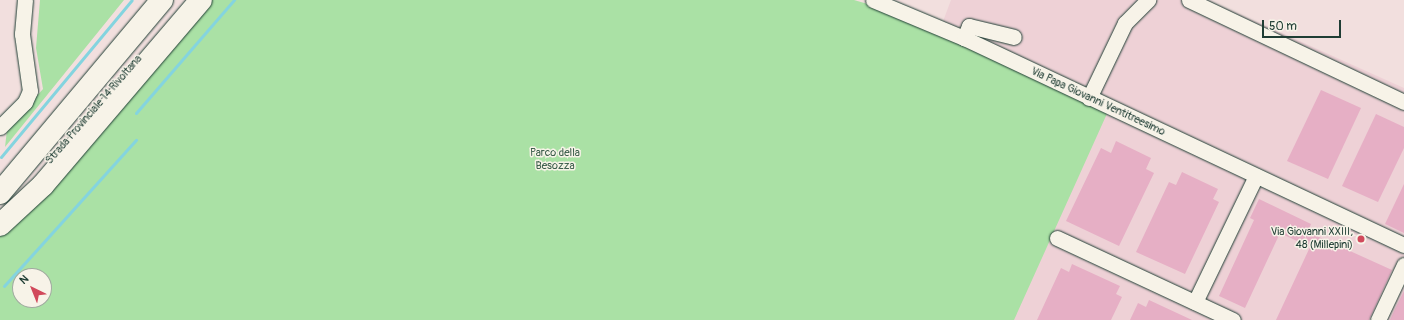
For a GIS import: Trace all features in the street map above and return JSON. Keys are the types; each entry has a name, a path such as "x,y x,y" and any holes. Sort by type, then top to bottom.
{"highway":[{"path":"0,180 152,0"},
{"name":"Strada Provinciale 14 Rivoltana","path":"0,193 162,0"},
{"name":"Strada Provinciale 14 Rivoltana","path":"0,218 186,0"},
{"path":"0,225 43,185 201,0"}],"street":[{"path":"0,127 25,102 30,91 22,34 25,0"},
{"name":"Via Papa Giovanni Ventitreesimo","path":"873,0 964,38 1404,246"},
{"path":"1089,98 1125,23 1148,0"},
{"path":"1189,0 1404,102"},
{"path":"964,38 969,26 1014,37"},
{"path":"1195,302 1256,176"},
{"path":"1057,238 1231,319"},
{"path":"1378,320 1404,265"}],"shaded area":[{"path":"951,0 1208,0 1404,88 1404,320 1012,320 939,32"}],"green space":[{"path":"40,0 124,0 5,147 7,130 43,89 36,48"},
{"name":"Parco della Besozza","path":"187,0 854,0 912,17 1110,107 1014,320 0,320 0,220"}],"building":[{"path":"1321,90 1361,108 1328,179 1287,161"},
{"path":"1376,114 1404,127 1404,148 1378,202 1342,186"},
{"path":"1116,141 1151,158 1146,169 1154,173 1119,246 1066,221 1101,148 1111,153"},
{"path":"1182,172 1218,189 1213,199 1219,202 1185,274 1136,252 1169,182 1176,185"},
{"path":"1404,184 1404,233 1385,224"},
{"path":"1259,199 1311,224 1308,232 1392,270 1369,320 1276,320 1310,247 1280,233 1245,308 1219,296 1254,220 1250,218"},
{"path":"1072,264 1120,286 1116,294 1122,297 1111,320 1037,320 1061,268 1069,272"},
{"path":"1404,291 1404,320 1390,320 1395,309"},
{"path":"1149,300 1192,320 1130,320 1138,303 1146,307"}],"waterway":[{"path":"1,157 132,0"},
{"path":"136,113 234,0"},
{"path":"4,286 136,140"}],"place":[{"name":"Via Giovanni XXIII, 48 (Millepini)","path":"1361,239"}]}
